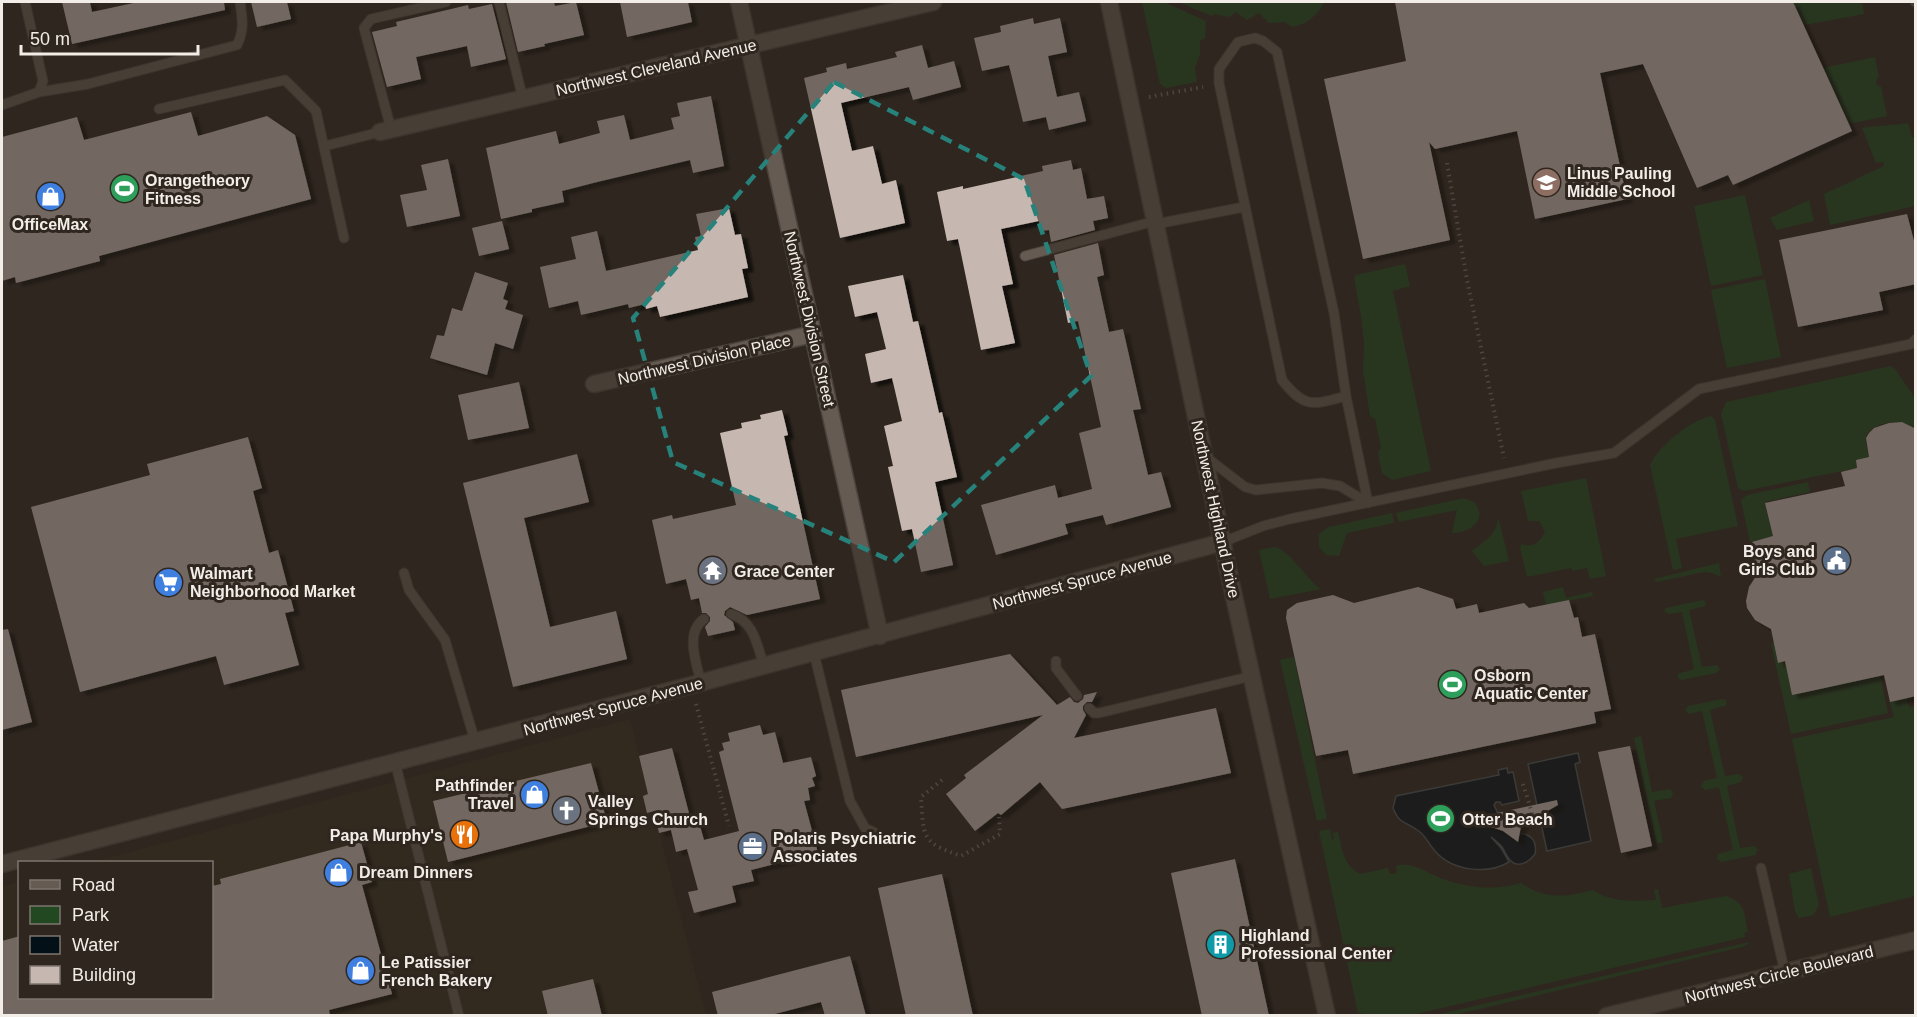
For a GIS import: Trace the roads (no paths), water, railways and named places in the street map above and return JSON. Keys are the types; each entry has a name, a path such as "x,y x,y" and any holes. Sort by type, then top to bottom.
{"street":[{"name":"Northwest Division Street","path":"739,2 880,636"},
{"name":"Northwest Cleveland Avenue","path":"385,130 933,2"},
{"name":"Northwest Highland Drive","path":"1109,2 1204,455 1327,1016"},
{"name":"Northwest Division Place","path":"594,384 813,334"},
{"name":"Northwest Spruce Avenue","path":"2,864 880,636 1223,542"},
{"name":"Northwest Circle Boulevard","path":"1606,1016 1655,1010 1785,973 1916,940"}],"lane":[{"path":"25,2 43,81 39,92"},
{"path":"2,105 39,92 88,84 237,45 243,24 240,2"},
{"path":"325,146 385,130 364,28 371,19 446,2"},
{"path":"500,2 523,99"},
{"path":"1346,396 1311,403 1296,398 1282,380 1219,83 1219,69 1238,42 1255,38 1278,52 1334,314 1346,396 1368,503"},
{"path":"159,109 285,80 316,111 344,238"},
{"path":"1025,256 1155,223 1244,207"},
{"path":"1223,542 1263,526 1614,453 1699,389 1911,344 1916,339"},
{"path":"1204,455 1245,487 1256,489 1322,483 1340,486 1368,503"},
{"path":"404,573 409,590 445,640 475,741"},
{"path":"731,614 741,617 751,628 764,666"},
{"path":"697,684 693,636 698,623 704,619"},
{"path":"814,653 850,801 865,828 879,835"},
{"path":"1056,661 1056,668 1077,696"},
{"path":"1089,708 1094,713 1099,713 1252,676"},
{"path":"395,762 459,1016"},
{"path":"1761,868 1785,973"}],"water":[{"path":"1578,753 1580,762 1575,764 1591,841 1547,851 1528,764"},
{"name":"Otter Beach","path":"1507,768 1508,773 1513,772 1519,801 1502,805 1496,802 1494,805 1512,834 1527,835 1535,844 1535,854 1523,863 1513,863 1501,846 1491,837 1509,862 1491,869 1460,867 1442,858 1420,832 1401,821 1393,808 1396,796 1499,775 1498,770"}],"place":[{"name":"Linus Pauling Middle School","path":"1546,182"},
{"name":"Orangetheory Fitness","path":"124,189"},
{"name":"OfficeMax","path":"50,196"},
{"name":"Boys and Girls Club","path":"1836,560"},
{"name":"Grace Center","path":"713,571"},
{"name":"Walmart Neighborhood Market","path":"169,582"},
{"name":"Osborn Aquatic Center","path":"1453,684"},
{"name":"Pathfinder Travel","path":"535,794"},
{"name":"Valley Springs Church","path":"567,810"},
{"name":"Otter Beach","path":"1441,819"},
{"name":"Papa Murphy's","path":"464,835"},
{"name":"Polaris Psychiatric Associates","path":"752,847"},
{"name":"Dream Dinners","path":"338,872"},
{"name":"Highland Professional Center","path":"1220,944"},
{"name":"Le Patissier French Bakery","path":"360,971"}]}
